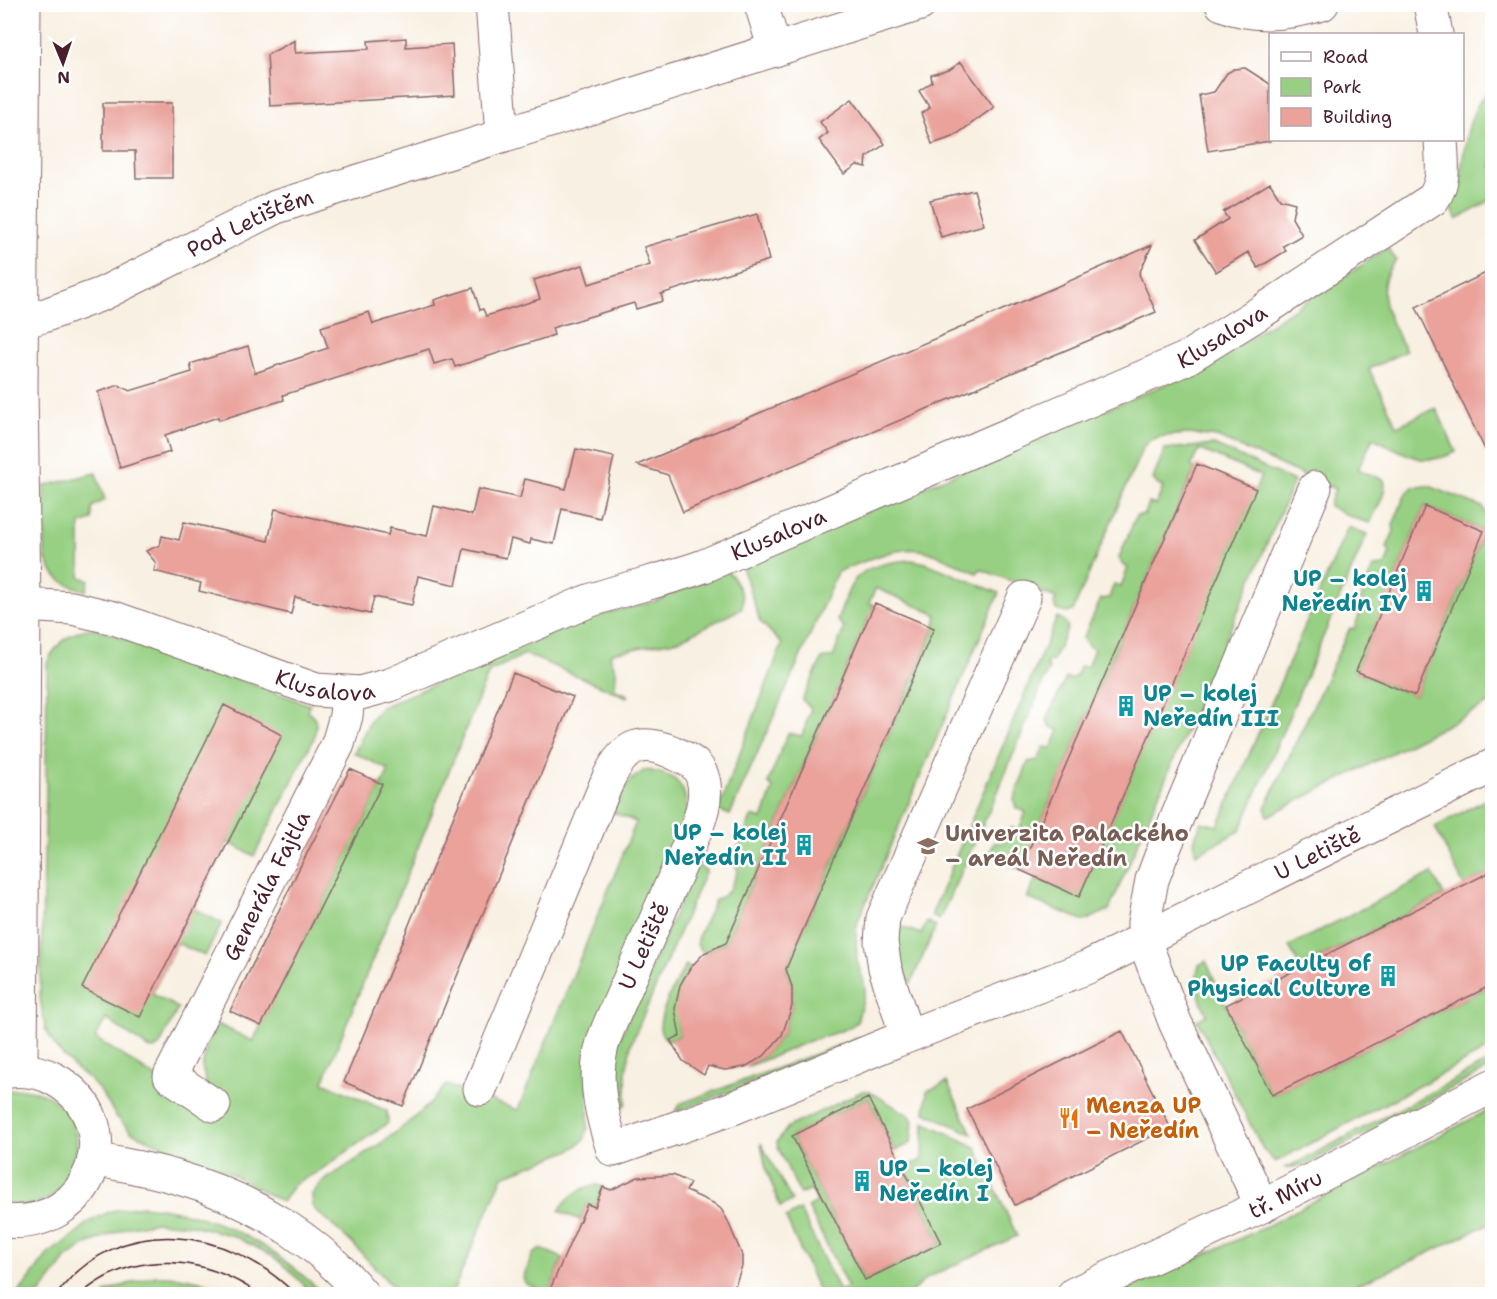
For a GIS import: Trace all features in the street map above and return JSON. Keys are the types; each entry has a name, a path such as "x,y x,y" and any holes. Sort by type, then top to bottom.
{"street":[{"path":"4,1221 31,1221 56,1212 77,1195 85,1184 94,1159 93,1130 82,1104 73,1093 49,1076 35,1072 13,1071 24,605 13,325 24,4"},
{"path":"492,4 502,134"},
{"path":"761,4 775,50"},
{"name":"Pod Letištěm","path":"13,325 102,294 276,207 920,4"},
{"path":"1222,4 1248,12 1269,14 1322,4"},
{"path":"1430,4 1436,33"},
{"name":"Klusalova","path":"24,605 72,608 94,613 140,627 308,688 348,693 375,690 586,602 704,566 1185,359 1206,348 1433,199 1440,189 1442,178 1441,141"},
{"path":"1262,1206 1175,1022 1143,940 1152,880 1158,864 1315,488"},
{"path":"907,1036 885,968 881,942 883,918 1024,598"},
{"name":"Generála Fajtla","path":"214,1105 170,1076 338,744 346,716 348,693"},
{"name":"U Letiště","path":"480,1089 609,777 617,760 625,752 635,747 649,746 666,750 683,757 696,766 704,786 705,800 696,829 612,1019 601,1050 600,1101 613,1150 733,1108 907,1036 1088,967 1492,766"},
{"name":"tř. Míru","path":"1074,1294 1262,1206 1492,1086"},
{"path":"94,1159 180,1178 246,1204 281,1224 314,1248 362,1294"}],"green space":[{"path":"1492,87 1492,199 1457,220 1449,203 1460,174 1468,129 1481,100"},
{"path":"1388,248 1396,260 1388,271 1384,283 1385,306 1406,351 1369,369 1397,426 1436,408 1456,452 1443,457 1423,459 1404,454 1373,438 1358,469 1384,480 1383,496 1370,523 1353,518 1329,506 1335,489 1217,437 1189,434 1163,436 1150,440 1143,447 1073,611 1067,613 1056,610 1054,604 1056,598 980,569 977,573 943,557 921,550 900,550 837,572 730,815 718,810 782,644 760,621 743,570 746,568 744,564 1201,369"},
{"path":"1214,445 1294,481 1109,910 1085,921 1027,898 1036,878 1079,896 1261,476 1199,449 1191,466 1195,468 1020,870 989,855 994,843 1005,842 1010,828 1019,830 1026,812 1016,808 1014,800 1028,762 1038,760 1044,747 1052,748 1059,730 1049,726 1047,718 1066,678 1072,679 1077,675 1080,666 1087,667 1094,649 1088,646 1083,638 1101,599 1109,598 1114,584 1121,586 1128,568 1119,558 1136,516 1145,514 1149,503 1156,505 1163,487 1153,479 1165,449"},
{"path":"96,473 105,500 92,507 92,520 80,524 80,577 89,580 86,591 60,580 48,565 45,557 44,486"},
{"path":"1429,486 1483,507 1492,526 1492,702 1268,816 1265,808 1350,628 1354,629 1360,613 1358,607 1373,567 1385,566 1390,552 1387,547 1394,531 1393,525 1405,495 1413,487","holes":["1425,506 1484,531 1415,696 1356,671"]},
{"path":"1348,527 1367,534 1240,831 1196,854 1194,841 1198,830 1202,822 1218,826"},
{"path":"911,560 926,563 999,593 858,921 857,961 865,991 857,1022 841,1031 745,1067 764,1056 782,1035 792,1006 792,987 786,969 934,629 937,615 876,588 869,603 874,605 726,943 704,953 697,945 697,939 715,900 728,891 732,884 738,870 732,861 752,816 762,819 773,788 768,783 788,733 802,736 811,708 802,700 822,659 833,657 844,628 837,620 851,585 859,575 873,567"},
{"path":"727,570 732,575 742,596 741,609 679,640 612,653 610,656 616,671 615,690 628,695 627,697 525,654 489,672 323,1082 387,1111 388,1123 316,1173 295,1183 282,1202 228,1172 131,1132 116,1116 101,1092 56,1048 45,1028 40,998 47,663 55,649 67,638 81,631 97,629 310,705 307,711 315,719 314,738 254,856 228,842 194,909 222,923 205,956 177,943 152,994 178,1008 160,1045 154,1049 148,1048 106,1019 95,1038 210,1113 202,1068 207,1044 217,1024 253,1041 389,770 354,753 371,719 381,707 589,618 656,601"},
{"path":"1057,617 1063,620 1068,627 1052,662 1049,660 1046,666 1049,668 996,796 939,920 931,916"},
{"path":"645,770 665,774 678,783 685,797 687,818 588,1071 588,1127 584,1140 571,1150 503,1176 452,1294 399,1294 352,1243 313,1208 312,1194 321,1183 371,1150 419,1114 446,1085 518,1110 636,822 612,812 629,781"},
{"path":"1492,796 1492,871 1464,886 1435,827"},
{"path":"696,865 706,870 631,1044 626,1072 626,1103 620,1108 617,1105 612,1063 617,1045"},
{"path":"1432,873 1444,895 1300,967 1289,946"},
{"path":"927,922 936,926 911,983 903,970 899,956 897,941 899,926 921,934"},
{"path":"1206,961 1272,1095 1492,985 1492,1047 1275,1162 1263,1149 1197,1020 1207,1015 1197,984 1199,965"},
{"path":"686,965 690,968 681,986 678,1001 677,1017 680,1036 667,1040 660,1028 663,1013"},
{"path":"859,1038 866,1040 675,1112 679,1104"},
{"path":"1492,1060 1492,1067 1304,1166 1284,1168 1293,1165"},
{"path":"947,1082 972,1134 925,1112 927,1091"},
{"path":"22,1089 49,1097 67,1113 76,1134 76,1157 68,1178 53,1195 32,1204 5,1203 4,1091"},
{"path":"863,1091 869,1091 910,1116 913,1121 911,1143 895,1151 868,1098 792,1136 865,1280 941,1243 904,1169 921,1160 924,1122 976,1147 1017,1236 927,1278 909,1294 815,1294 819,1292 786,1218 800,1210 839,1291 848,1288 808,1207 817,1202 811,1189 800,1194 777,1142 788,1127"},
{"path":"1492,1108 1492,1222 1416,1259 1335,1294 1117,1294 1261,1229"},
{"path":"761,1143 792,1201 780,1207 766,1168"},
{"path":"597,1185 603,1187 595,1207 587,1204 580,1220 559,1211 575,1193"},
{"path":"142,1206 194,1215 241,1234 283,1260 323,1294 313,1294 271,1255 234,1236 192,1225 156,1222 126,1228 87,1244 67,1258 40,1294 18,1294 48,1254 75,1235 87,1223 111,1211"},
{"path":"541,1249 563,1258 548,1294 526,1284 523,1278 533,1254"},
{"path":"4,1260 10,1275 7,1294 5,1294"},
{"path":"156,1276 196,1280 234,1294 104,1294 118,1287"}],"building":[{"path":"406,38 406,47 452,44 455,95 270,106 267,55 295,40 295,53 369,49 368,41"},
{"path":"961,62 994,107 953,137 932,144 921,113 930,108 919,91 932,82 931,75 949,70"},
{"path":"1245,68 1269,83 1270,141 1208,151 1199,95 1214,92 1227,73 1234,69"},
{"path":"852,99 885,144 867,157 866,167 857,165 844,174 819,140 828,133 820,122"},
{"path":"103,103 172,103 172,178 136,178 135,151 103,151"},
{"path":"1270,183 1280,199 1295,203 1292,218 1302,235 1283,246 1286,251 1258,268 1248,252 1216,272 1195,240 1228,219 1223,212"},
{"path":"974,190 984,225 941,237 930,200"},
{"path":"757,214 769,260 661,294 663,301 636,309 634,303 552,328 554,335 455,367 452,359 434,364 429,349 283,395 284,400 219,420 218,417 165,435 170,452 120,468 98,392 119,385 130,391 192,372 190,364 248,346 255,373 328,348 321,327 369,312 373,324 435,305 434,300 473,288 480,310 483,309 486,316 540,299 534,280 583,265 589,284 650,265 644,247"},
{"path":"1152,245 1139,274 1156,312 683,512 668,475 637,465 1026,300"},
{"path":"1492,270 1492,464 1416,307"},
{"path":"576,449 614,457 600,518 562,509 554,544 531,539 530,544 511,539 506,558 464,549 456,585 418,576 412,605 374,597 370,614 295,597 291,614 199,591 201,583 154,571 156,563 146,551 160,545 162,536 179,540 184,522 268,541 275,509 388,535 390,528 427,536 434,506 472,515 478,489 520,498 525,479 566,489"},
{"name":"UP – kolej Neředín III","path":"1197,464 1256,489 1079,897 1020,870"},
{"name":"UP – kolej Neředín IV","path":"1425,506 1484,531 1415,696 1356,671"},
{"name":"UP – kolej Neředín II","path":"875,603 934,628 786,969 792,987 792,1006 782,1035 764,1056 745,1067 725,1070 708,1066 704,1075 683,1061 670,1040 680,1036 675,1009 680,985 690,968 704,953 726,943"},
{"path":"513,673 573,697 403,1106 344,1082"},
{"path":"224,705 282,735 140,1017 82,988"},
{"path":"350,769 382,784 261,1026 230,1011"},
{"name":"UP Faculty of Physical Culture","path":"1492,871 1492,985 1272,1095 1226,1005"},
{"name":"Menza UP – Neředín","path":"1122,1031 1170,1127 1015,1205 967,1109"},
{"name":"UP – kolej Neředín I","path":"868,1098 941,1243 865,1280 792,1136"},
{"path":"673,1175 690,1183 686,1191 713,1203 721,1209 727,1219 742,1255 742,1266 732,1294 548,1294 587,1204 595,1207 603,1187 611,1190 638,1177"}],"tram line":[{"path":"57,1294 82,1267 111,1250 142,1240 174,1238 207,1243 239,1254 268,1271 295,1294"},
{"path":"81,1294 102,1279 124,1269 170,1262 193,1265 216,1272 238,1281 259,1294"}],"place":[{"name":"UP – kolej Neředín IV","path":"1424,591"},
{"name":"UP – kolej Neředín III","path":"1126,706"},
{"name":"UP – kolej Neředín II","path":"804,845"},
{"name":"Univerzita Palackého – areál Neředín","path":"928,846"},
{"name":"UP Faculty of Physical Culture","path":"1388,976"},
{"name":"Menza UP – Neředín","path":"1069,1118"},
{"name":"UP – kolej Neředín I","path":"862,1181"}]}
